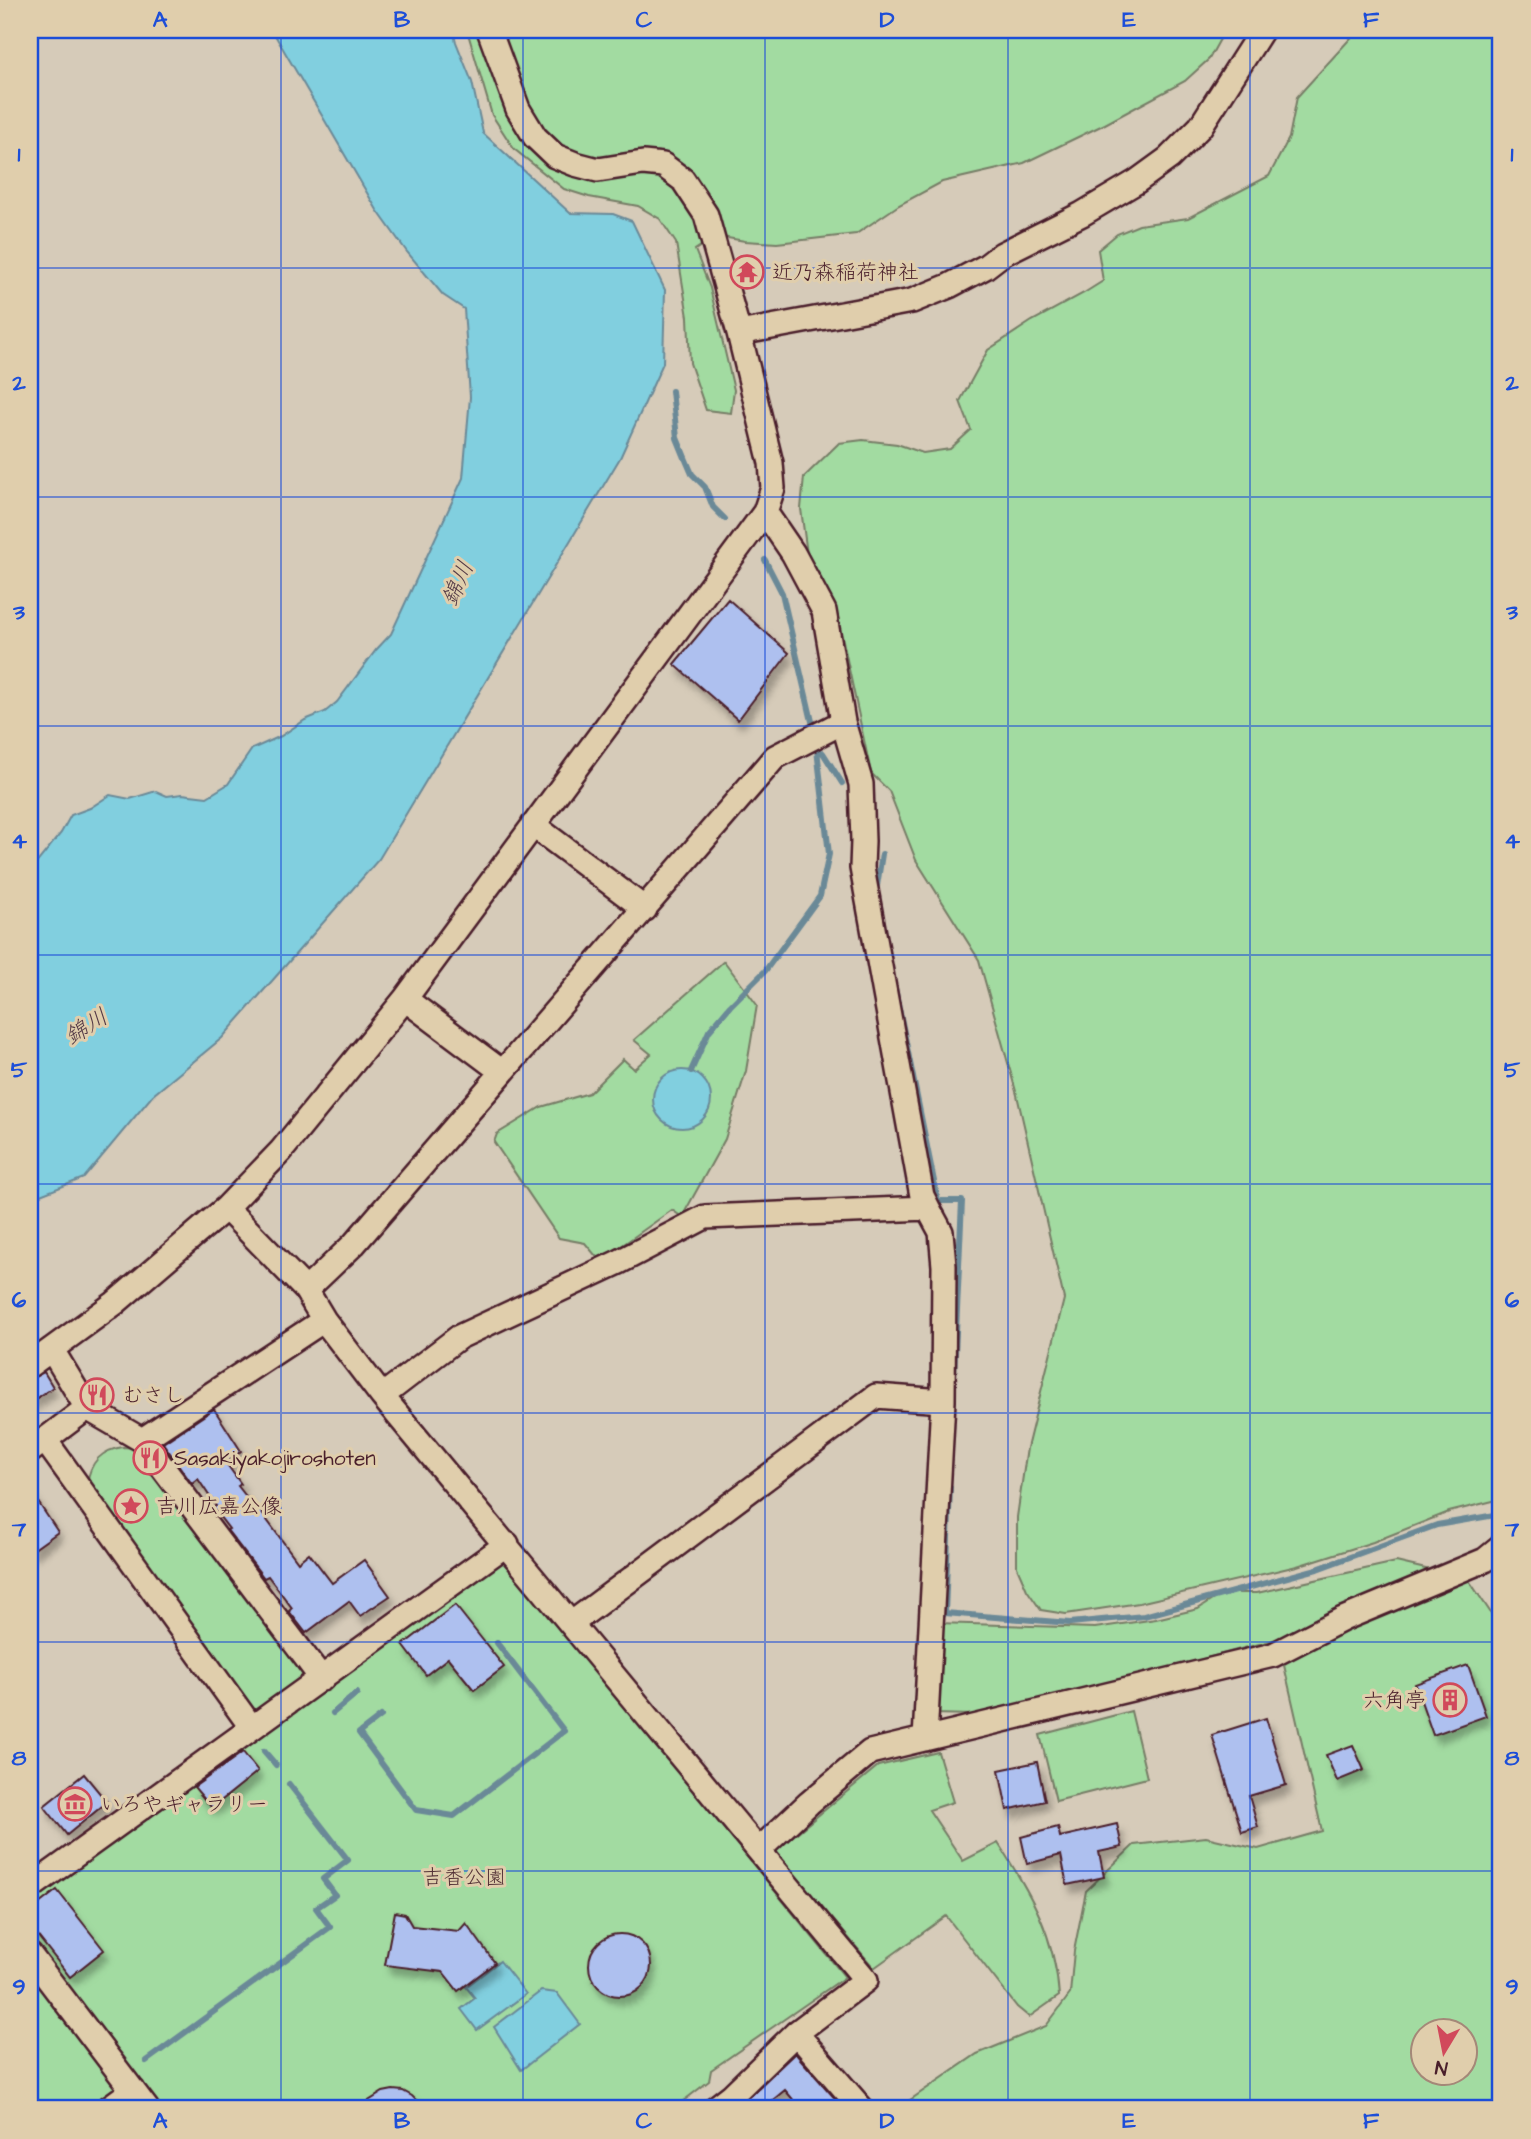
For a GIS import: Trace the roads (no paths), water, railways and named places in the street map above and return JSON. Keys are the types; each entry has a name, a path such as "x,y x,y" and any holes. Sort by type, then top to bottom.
{"street":[{"path":"30,1365 115,1303 226,1208 281,1151 405,999 765,512 773,488 771,463 706,215 683,180 663,165 643,163 598,170 555,156 535,137 518,109 489,30"},
{"path":"739,333 912,301 949,286 985,267 1002,254 1082,214 1136,183 1169,158 1200,127 1262,30"},
{"path":"765,512 793,553 824,611 843,722 861,784 862,868 922,1196 941,1232 943,1401 925,1739"},
{"path":"306,1290 354,1244 775,757 843,722"},
{"path":"533,825 645,909"},
{"path":"405,999 501,1071"},
{"path":"226,1208 306,1290 324,1320 382,1396 866,1980 796,2033 714,2109"},
{"path":"382,1396 459,1336 619,1262 705,1217 928,1208"},
{"path":"142,1440 324,1320"},
{"path":"52,1350 87,1408 142,1440 322,1679"},
{"path":"572,1623 876,1396 943,1401"},
{"path":"87,1408 37,1446 252,1728"},
{"path":"30,1888 508,1545"},
{"path":"760,1849 870,1752 1273,1655 1343,1619 1485,1560 1501,1548"},
{"path":"30,1955 147,2109"},
{"path":"796,2033 862,2109"},
{"path":"107,2109 133,2090"}],"water":[{"name":"錦川","path":"272,30 453,30 472,82 483,133 570,213 613,214 632,221 665,290 663,363 620,458 379,859 222,1038 153,1095 84,1178 30,1199 30,871 61,833 71,815 90,808 110,795 130,799 156,791 167,796 182,794 207,797 228,784 252,749 325,712 337,702 391,634 463,478 470,397 464,309 443,295 377,210"},
{"path":"676,1070 688,1070 703,1078 711,1093 711,1105 703,1120 688,1128 676,1128 661,1120 653,1105 653,1093 661,1078"},
{"path":"500,1961 526,1994 477,2030 461,2009 475,1998 466,1987"},
{"path":"541,1991 557,1993 580,2024 521,2070 494,2027"}],"waterway":[{"path":"672,391 677,438 686,460 692,474 705,487 713,507 725,519"},
{"path":"765,560 782,593 814,730"},
{"path":"691,1071 709,1031 765,971 820,896 829,854 816,741"},
{"path":"817,750 823,753 842,783"},
{"path":"876,892 882,854"},
{"path":"895,988 938,1201 962,1201 954,1375"},
{"path":"950,1487 945,1613 1070,1623 1144,1616 1317,1569 1437,1525 1501,1514"},
{"path":"381,1716 359,1733 416,1810 454,1816 564,1731 497,1643"},
{"path":"333,1713 357,1693"},
{"path":"264,1751 276,1765"},
{"path":"146,2061 330,1927 316,1908 335,1895 323,1879 348,1860 289,1784"}],"place":[{"name":"近乃森稲荷神社","path":"747,272"},
{"name":"むさし","path":"97,1395"},
{"name":"Sasakiyakojiroshoten","path":"150,1458"},
{"name":"吉川広嘉公像","path":"131,1506"},
{"name":"六角亭","path":"1450,1700"},
{"name":"いろやギャラリー","path":"75,1804"}],"park label":[{"name":"吉香公園","path":"464,1877"}]}
